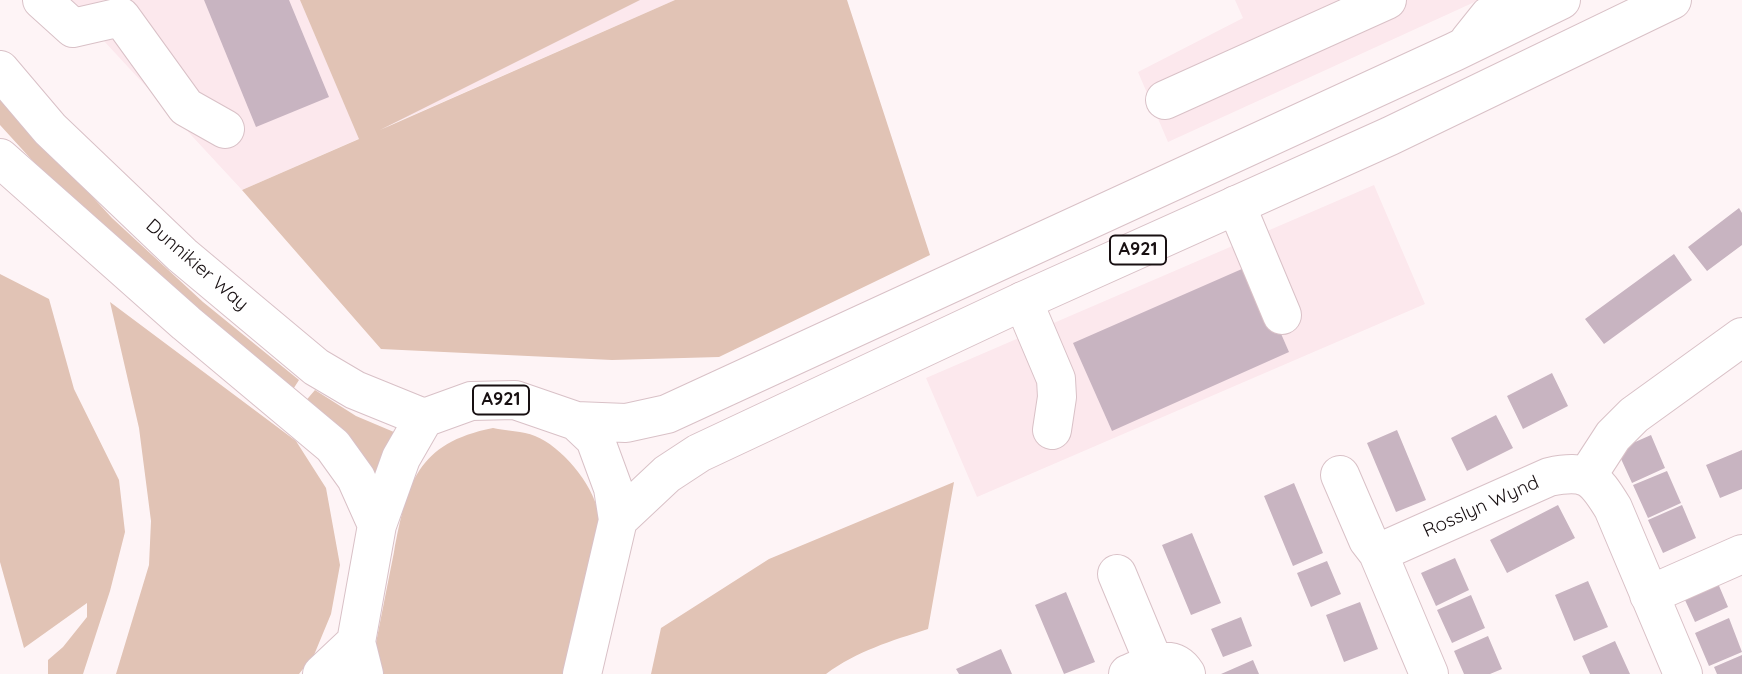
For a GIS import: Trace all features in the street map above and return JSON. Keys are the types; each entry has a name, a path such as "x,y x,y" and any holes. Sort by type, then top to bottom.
{"main road":[{"path":"41,0 73,14 121,17 186,107 225,129"},
{"path":"1166,100 1387,0"},
{"path":"1465,46 1489,16 1515,0"},
{"name":"A921","path":"618,520 667,474 699,453 1023,302 1390,136 1672,0"},
{"name":"A921","path":"424,418 471,401 514,400 576,421 626,423 667,414 1465,46 1549,1"},
{"name":"Dunnikier Way","path":"0,71 50,129 182,255 316,367 355,390 424,418"},
{"path":"0,158 186,323 333,446 356,478 377,525"},
{"path":"1236,205 1282,314"},
{"path":"1023,302 1056,379 1057,397 1052,430"},
{"path":"1683,674 1613,508 1599,484 1587,476 1613,436 1634,415 1742,337"},
{"path":"322,674 360,658 377,525 401,457 424,418"},
{"path":"576,421 595,439 613,488 618,520 582,674"},
{"name":"Rosslyn Wynd","path":"1378,553 1549,477 1569,473 1587,476"},
{"path":"1340,475 1368,540 1378,553 1429,674"},
{"path":"1648,595 1742,554"},
{"path":"1117,573 1156,670"}],"shaded area":[{"path":"66,0 675,0 242,190"},
{"path":"300,0 640,0 380,130 675,0 847,0 930,255 719,357 612,360 381,349 242,190 359,139"},
{"path":"1235,0 1479,0 1168,142 1138,72 1243,18"},
{"path":"0,96 112,218 203,302 299,380 290,394 62,193 0,125"},
{"path":"1374,185 1425,304 977,497 926,378"},
{"path":"0,274 49,299 74,389 119,480 125,532 110,591 83,674 48,674 48,660 63,647 87,617 87,603 24,648 0,562"},
{"path":"110,302 296,441 326,488 340,565 331,614 314,655 299,674 116,674 149,565 151,521 139,428"},
{"path":"315,390 356,416 401,435 383,456 374,479 303,404"},
{"path":"493,428 530,434 555,448 583,478 595,501 599,528 594,569 566,674 383,674 376,643 399,527 411,486 432,456 447,444"},
{"path":"954,482 928,629 862,653 826,674 651,674 661,628 769,559"}],"building":[{"path":"204,0 289,0 329,97 256,127"},
{"path":"1739,208 1742,213 1742,245 1707,271 1688,247"},
{"path":"1674,254 1692,280 1604,344 1585,319"},
{"path":"1251,265 1289,352 1112,431 1073,343"},
{"path":"1552,373 1568,406 1523,429 1507,396"},
{"path":"1496,415 1513,448 1467,471 1451,438"},
{"path":"1397,430 1426,500 1396,512 1367,443"},
{"path":"1651,435 1665,468 1632,483 1617,450"},
{"path":"1742,450 1742,489 1720,498 1706,465"},
{"path":"1667,471 1681,503 1648,518 1633,485"},
{"path":"1294,483 1323,553 1293,566 1264,496"},
{"path":"1558,505 1575,538 1507,573 1490,540"},
{"path":"1682,505 1696,538 1663,553 1648,520"},
{"path":"1192,533 1221,603 1191,615 1162,545"},
{"path":"1455,558 1469,590 1436,606 1421,573"},
{"path":"1327,561 1341,594 1311,607 1297,573"},
{"path":"1714,574 1728,607 1695,622 1680,589"},
{"path":"1588,581 1608,627 1574,641 1555,595"},
{"path":"1066,592 1095,662 1064,674 1035,605"},
{"path":"1471,595 1485,628 1452,643 1437,610"},
{"path":"1360,602 1378,649 1344,662 1326,615"},
{"path":"1241,617 1252,646 1223,657 1211,629"},
{"path":"1729,618 1742,652 1709,666 1695,633"},
{"path":"1488,636 1502,669 1490,674 1464,674 1454,651"},
{"path":"1615,641 1630,674 1590,674 1582,656"},
{"path":"1001,649 1012,674 959,674 956,669"},
{"path":"1742,655 1742,674 1717,674 1714,667"},
{"path":"1253,660 1259,674 1221,674"}]}
